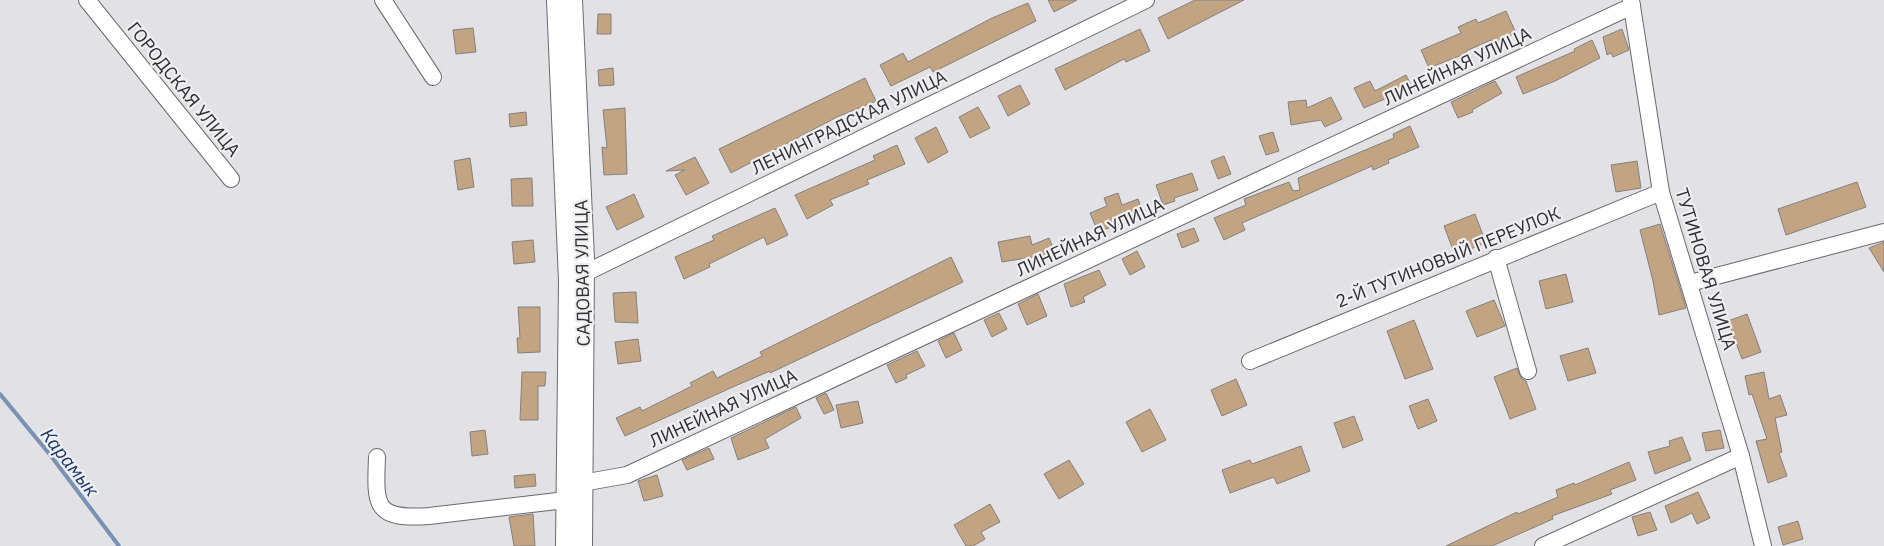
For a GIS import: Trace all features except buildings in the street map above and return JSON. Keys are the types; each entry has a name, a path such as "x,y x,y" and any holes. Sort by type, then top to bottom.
{"street":[{"name":"ГОРОДСКАЯ УЛИЦА","path":"87,0 231,179"},
{"path":"384,0 433,77"},
{"name":"ЛЕНИНГРАДСКАЯ УЛИЦА","path":"576,277 1146,0"},
{"name":"САДОВАЯ УЛИЦА","path":"565,2 576,277 582,546"},
{"name":"ТУТИНОВАЯ УЛИЦА","path":"1631,3 1661,192 1741,456 1762,546"},
{"name":"ЛИНЕЙНАЯ УЛИЦА","path":"582,483 627,475 1631,3"},
{"name":"2-Й ТУТИНОВЫЙ ПЕРЕУЛОК","path":"1250,361 1496,258 1661,192"},
{"path":"1690,284 1884,232"},
{"path":"1496,258 1528,371"},
{"name":"САДОВАЯ УЛИЦА","path":"566,546 566,500 576,277"},
{"path":"1544,546 1741,456"},
{"path":"377,457 377,500 385,511 394,516 408,518 566,500 582,483"}],"waterway":[{"name":"Карамык","path":"0,394 51,456 119,546"}]}
